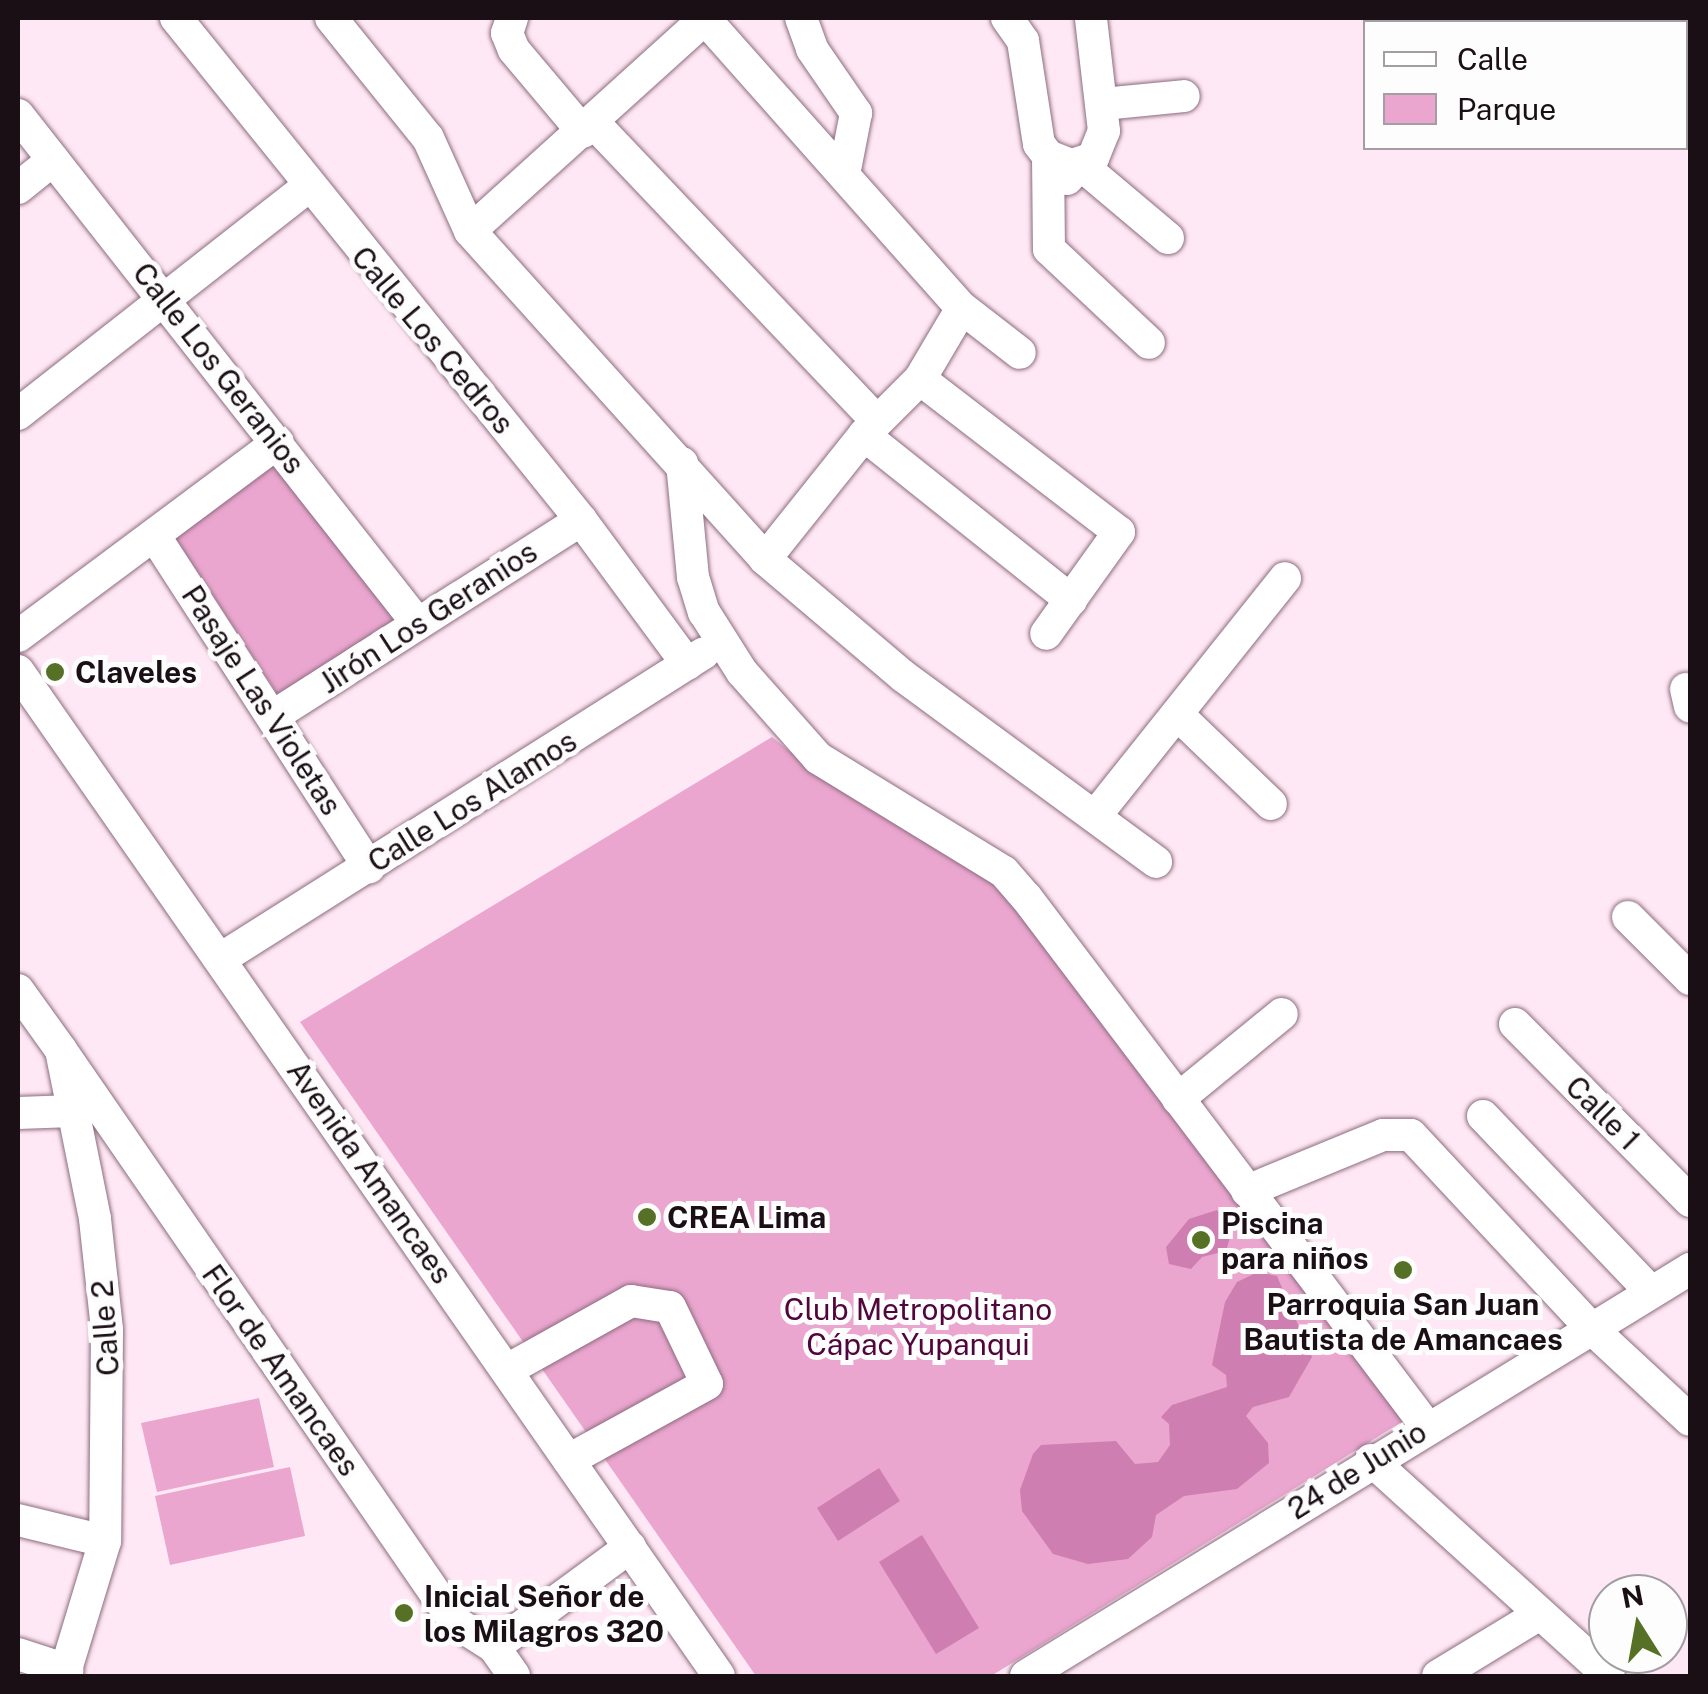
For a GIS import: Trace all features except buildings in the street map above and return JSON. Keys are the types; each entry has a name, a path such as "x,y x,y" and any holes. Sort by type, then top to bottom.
{"street":[{"name":"Calle Los Cedros","path":"176,18 307,187 581,520 687,664"},
{"path":"330,18 428,138 470,231 766,559 903,676 1156,862"},
{"path":"512,18 508,33 514,50 870,428 1071,600"},
{"path":"800,18 812,50 856,113 844,175"},
{"path":"1008,18 1023,41 1036,132 1048,156 1053,197 1047,236 1054,259 1149,344"},
{"path":"1053,197 1080,164 1101,147 1104,104 1091,18"},
{"path":"470,231 589,128 705,19 962,308 1020,353"},
{"path":"1104,104 1184,96"},
{"name":"Calle Los Geranios","path":"18,116 165,297 418,624"},
{"path":"1048,156 1080,164 1168,238"},
{"path":"18,188 52,160"},
{"path":"18,414 307,187"},
{"path":"766,559 870,428 920,380 962,308"},
{"path":"920,380 1119,532 1046,634"},
{"path":"18,636 278,442"},
{"path":"682,464 693,578 720,642 818,758 1004,872 1427,1426"},
{"name":"Jirón Los Geranios","path":"275,715 581,520"},
{"path":"693,578 708,543 738,530"},
{"name":"Pasaje Las Violetas","path":"154,534 275,715 369,867"},
{"path":"1096,815 1285,578"},
{"name":"Calle Los Alamos","path":"222,958 720,642"},
{"name":"Avenida Amancaes","path":"18,670 719,1676"},
{"path":"1177,714 1271,804"},
{"path":"1628,917 1690,979"},
{"name":"Calle 2","path":"18,990 28,1024 61,1050 95,1220 107,1330 105,1541 65,1673"},
{"path":"1178,1099 1282,1014"},
{"name":"Calle 1","path":"1514,1024 1690,1202"},
{"name":"Flor de Amancaes","path":"61,1050 455,1622 494,1647 514,1676"},
{"path":"18,1113 73,1111"},
{"path":"1483,1116 1651,1292"},
{"path":"1247,1191 1383,1136 1411,1136 1591,1328 1690,1420"},
{"name":"24 de Junio","path":"1026,1676 1427,1426 1690,1268"},
{"path":"507,1370 631,1301 670,1307 707,1384 570,1460"},
{"path":"1372,1460 1609,1676"},
{"path":"18,1520 105,1541"},
{"path":"494,1647 630,1547"},
{"path":"1438,1676 1540,1614"},
{"path":"18,1654 65,1673"}],"green space":[{"path":"275,460 397,618 278,695 173,534"},
{"name":"Club Metropolitano Cápac Yupanqui","path":"772,737 814,771 999,886 1408,1418 991,1676 756,1676 300,1022"},
{"path":"259,1398 274,1467 157,1492 141,1423"},
{"path":"290,1467 305,1536 170,1565 155,1496"}],"shaded area":[{"name":"Piscina para niños","path":"1217,1210 1233,1228 1226,1251 1202,1257 1191,1269 1169,1264 1166,1247 1189,1219"},
{"path":"1258,1272 1277,1276 1312,1357 1289,1397 1253,1407 1246,1416 1268,1443 1269,1463 1237,1489 1184,1496 1156,1515 1152,1537 1128,1559 1088,1564 1053,1554 1022,1511 1020,1490 1033,1454 1041,1445 1116,1441 1135,1464 1158,1462 1170,1445 1169,1424 1161,1417 1172,1405 1227,1387 1226,1375 1212,1365 1225,1302 1237,1282"},
{"path":"879,1468 900,1501 838,1541 817,1508"},
{"path":"922,1535 979,1628 936,1654 879,1562"}],"place":[{"name":"Claveles","path":"55,672"},
{"name":"CREA Lima","path":"647,1217"},
{"name":"Piscina para niños","path":"1201,1240"},
{"name":"Parroquia San Juan Bautista de Amancaes","path":"1403,1270"},
{"name":"Inicial Señor de los Milagros 320","path":"404,1613"}]}
